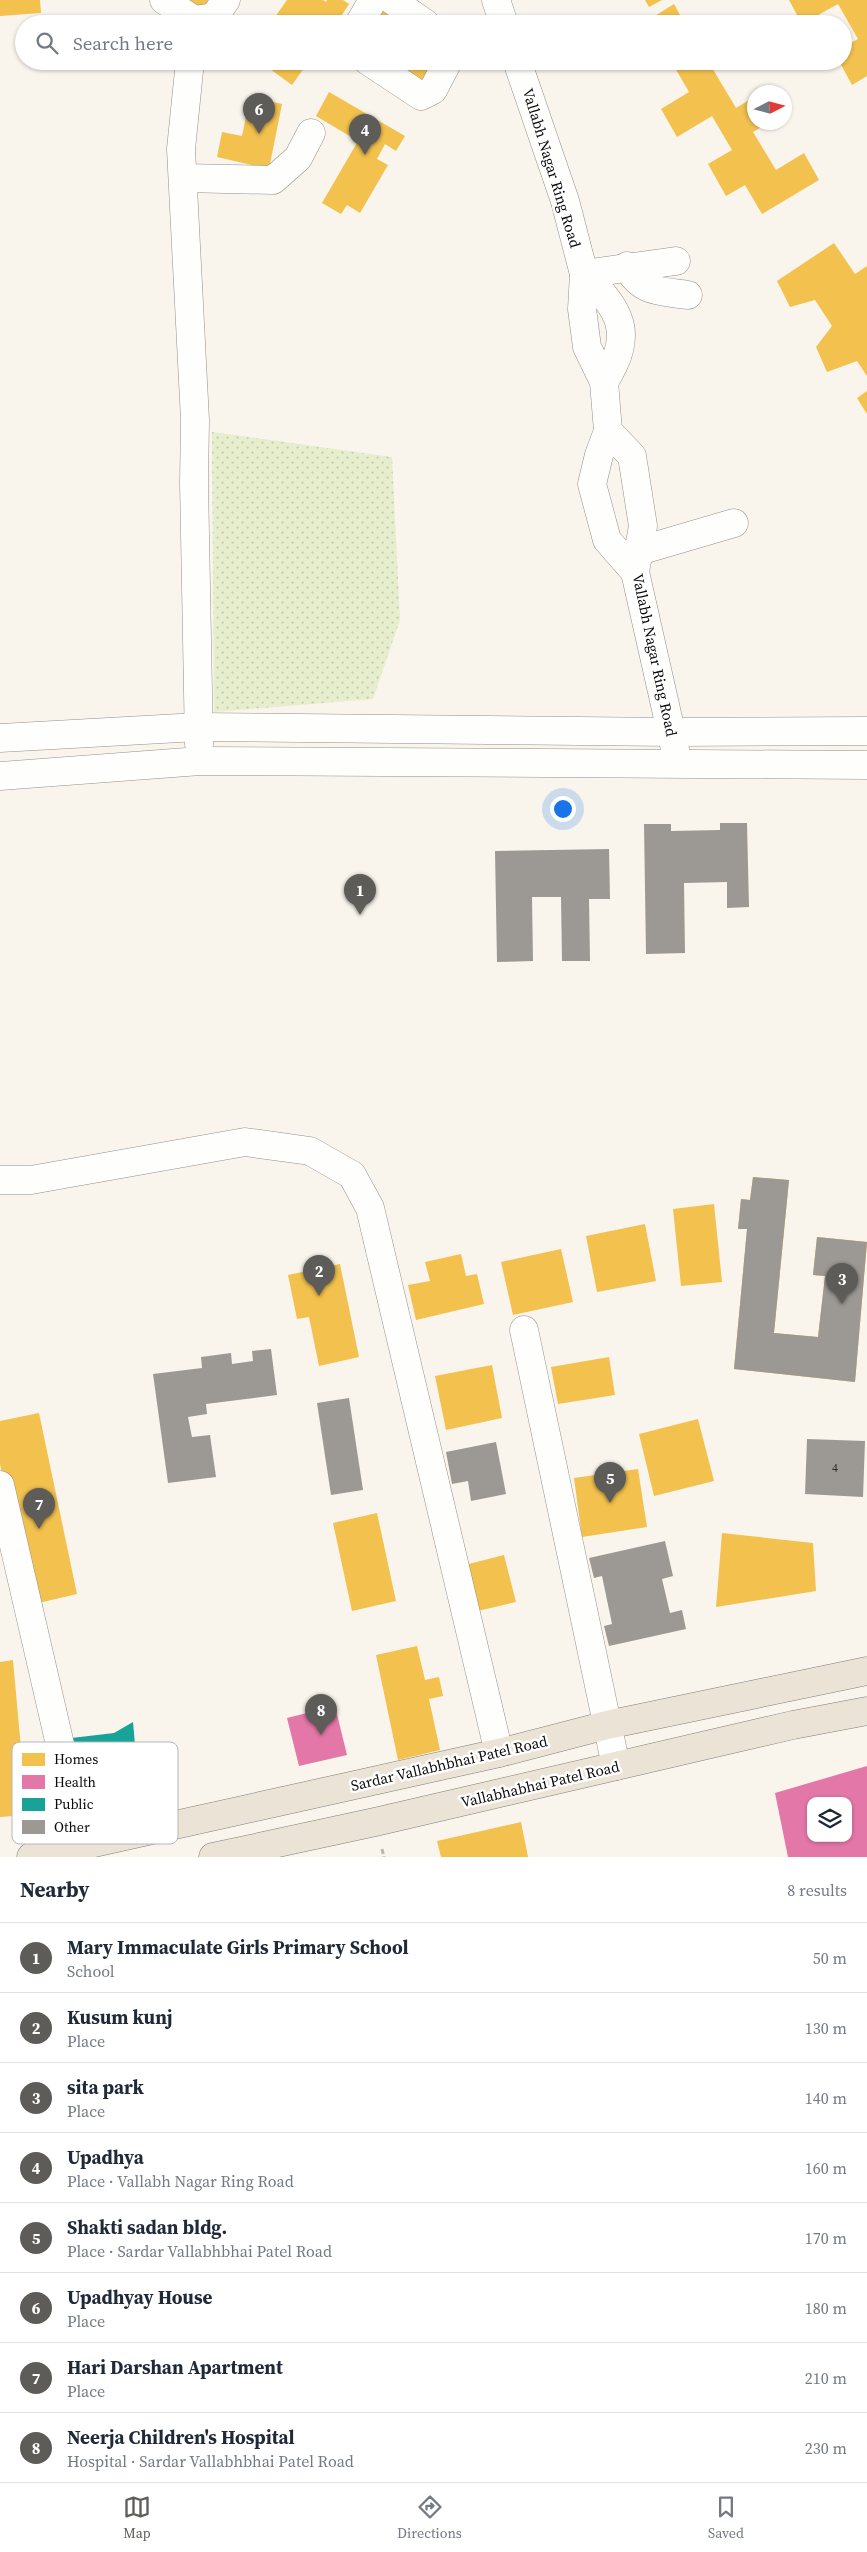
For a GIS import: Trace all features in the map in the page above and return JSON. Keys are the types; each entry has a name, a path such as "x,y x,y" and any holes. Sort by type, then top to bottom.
{"main road":[{"name":"Sardar Vallabhbhai Patel Road","path":"178,1823 499,1752 607,1725 867,1670"},
{"name":"Vallabhabhai Patel Road","path":"214,1857 793,1725 867,1711"},
{"name":"Sardar Vallabhbhai Patel Road","path":"32,1857 83,1844"}],"street":[{"path":"164,0 184,15"},
{"path":"215,15 226,0"},
{"path":"364,15 373,0"},
{"path":"392,0 413,15"},
{"path":"189,70 181,149 195,420 194,482 200,761"},
{"path":"382,70 421,96 433,90 443,70"},
{"name":"Vallabh Nagar Ring Road","path":"520,70 565,201 584,274 582,309 587,347 604,382 608,431 632,456 643,526 632,560 672,732 677,766"},
{"path":"183,178 273,180 298,158 312,133"},
{"path":"584,274 627,266 676,261"},
{"path":"627,266 633,278 644,288 688,295"},
{"path":"608,431 599,455 592,484 606,540 632,560 734,523"},
{"path":"0,738 198,727 672,732 867,731"},
{"path":"456,730 457,764"},
{"path":"0,776 200,761 677,766 867,765"},
{"path":"0,1180 31,1180 245,1142 310,1151 352,1175 370,1208 499,1752"},
{"path":"524,1330 616,1766"},
{"path":"0,1485 59,1742"}],"green space":[{"path":"212,432 392,457 400,620 373,699 214,712"}],"building: Homes":[{"path":"0,0 40,0 41,13 0,16"},
{"path":"181,0 214,0 205,15 199,15"},
{"path":"287,0 323,0 326,2 327,0 343,0 349,4 342,15 276,15"},
{"path":"645,0 662,0 649,7"},
{"path":"789,0 867,0 867,76 852,85 844,70 852,70 852,42 858,39 852,28 852,15 844,15 838,4 818,15 797,15"},
{"path":"674,4 680,15 656,15"},
{"path":"377,5 394,15 371,15"},
{"path":"271,70 303,70 292,85"},
{"path":"400,70 436,70 426,86"},
{"path":"676,70 713,70 736,108 747,101 747,130 756,130 753,132 776,170 804,153 819,180 762,214 745,185 726,196 708,164 732,150 712,116 677,137 661,109 689,92"},
{"path":"329,92 405,136 396,151 385,144 377,159 388,165 360,213 347,205 341,214 322,203 358,141 316,116"},
{"path":"250,97 282,104 269,169 217,157 222,132 242,136"},
{"path":"834,243 855,274 867,266 867,376 857,361 827,372 816,347 832,326 815,300 790,307 777,281"},
{"path":"867,391 867,414 857,398"},
{"path":"753,1177 789,1180 774,1333 818,1337 825,1276 813,1275 817,1237 867,1242 855,1382 734,1369 747,1229 738,1229 741,1199 750,1200"},
{"path":"714,1204 722,1282 681,1286 673,1209"},
{"path":"645,1224 656,1281 597,1292 586,1236"},
{"path":"561,1249 573,1302 513,1315 501,1262"},
{"path":"461,1254 466,1276 477,1274 484,1304 416,1320 408,1285 430,1281 425,1262"},
{"path":"340,1264 359,1357 319,1366 309,1317 297,1319 288,1275"},
{"path":"609,1357 615,1395 558,1404 551,1367"},
{"path":"492,1365 502,1418 446,1430 435,1376"},
{"path":"39,1413 77,1594 30,1605 0,1464 0,1421"},
{"path":"698,1419 714,1481 654,1496 639,1434"},
{"path":"638,1469 647,1527 582,1537 574,1478"},
{"path":"377,1513 396,1601 352,1611 333,1523"},
{"path":"722,1533 813,1543 816,1591 716,1607"},
{"path":"504,1555 516,1602 469,1613 457,1567"},
{"path":"417,1646 425,1680 439,1677 443,1696 429,1699 440,1750 398,1760 376,1655"},
{"path":"13,1660 20,1742 12,1742 12,1816 0,1817 0,1662"},
{"path":"521,1822 528,1857 441,1857 437,1841"}],"building: Health":[{"path":"335,1706 347,1755 299,1766 287,1718"},
{"path":"867,1766 867,1857 788,1857 775,1793"}],"building: Public":[{"path":"133,1722 135,1742 64,1742 63,1739 114,1733"}],"building: Other":[{"path":"720,823 747,823 749,907 727,908 727,882 684,883 685,953 646,954 644,824 671,824 671,831 720,830"},
{"path":"609,849 610,899 589,899 590,961 562,961 561,897 532,897 533,961 497,962 495,851"},
{"path":"753,1177 789,1180 774,1333 818,1337 825,1276 813,1275 817,1237 867,1242 855,1382 734,1369 747,1229 738,1229 741,1199 750,1200"},
{"path":"271,1349 277,1395 206,1404 207,1414 188,1417 192,1437 210,1435 216,1477 168,1483 153,1374 202,1368 201,1357 231,1353 232,1364 253,1361 252,1351"},
{"path":"349,1398 363,1490 331,1495 317,1403"},
{"path":"807,1439 865,1441 863,1497 805,1494"},
{"path":"496,1442 506,1494 471,1501 468,1481 452,1484 446,1452"},
{"path":"665,1541 673,1576 662,1579 670,1613 682,1610 686,1629 609,1646 604,1626 612,1624 602,1576 594,1578 589,1558"}],"place":[{"name":"Upadhyay House","path":"259,134"},
{"name":"Upadhya","path":"365,155"},
{"name":"Mary Immaculate Girls Primary School","path":"360,915"},
{"name":"Kusum kunj","path":"319,1296"},
{"name":"sita park","path":"842,1304"},
{"name":"Shakti sadan bldg.","path":"610,1503"},
{"name":"Hari Darshan Apartment","path":"39,1529"},
{"name":"Neerja Children's Hospital","path":"321,1735"}]}
